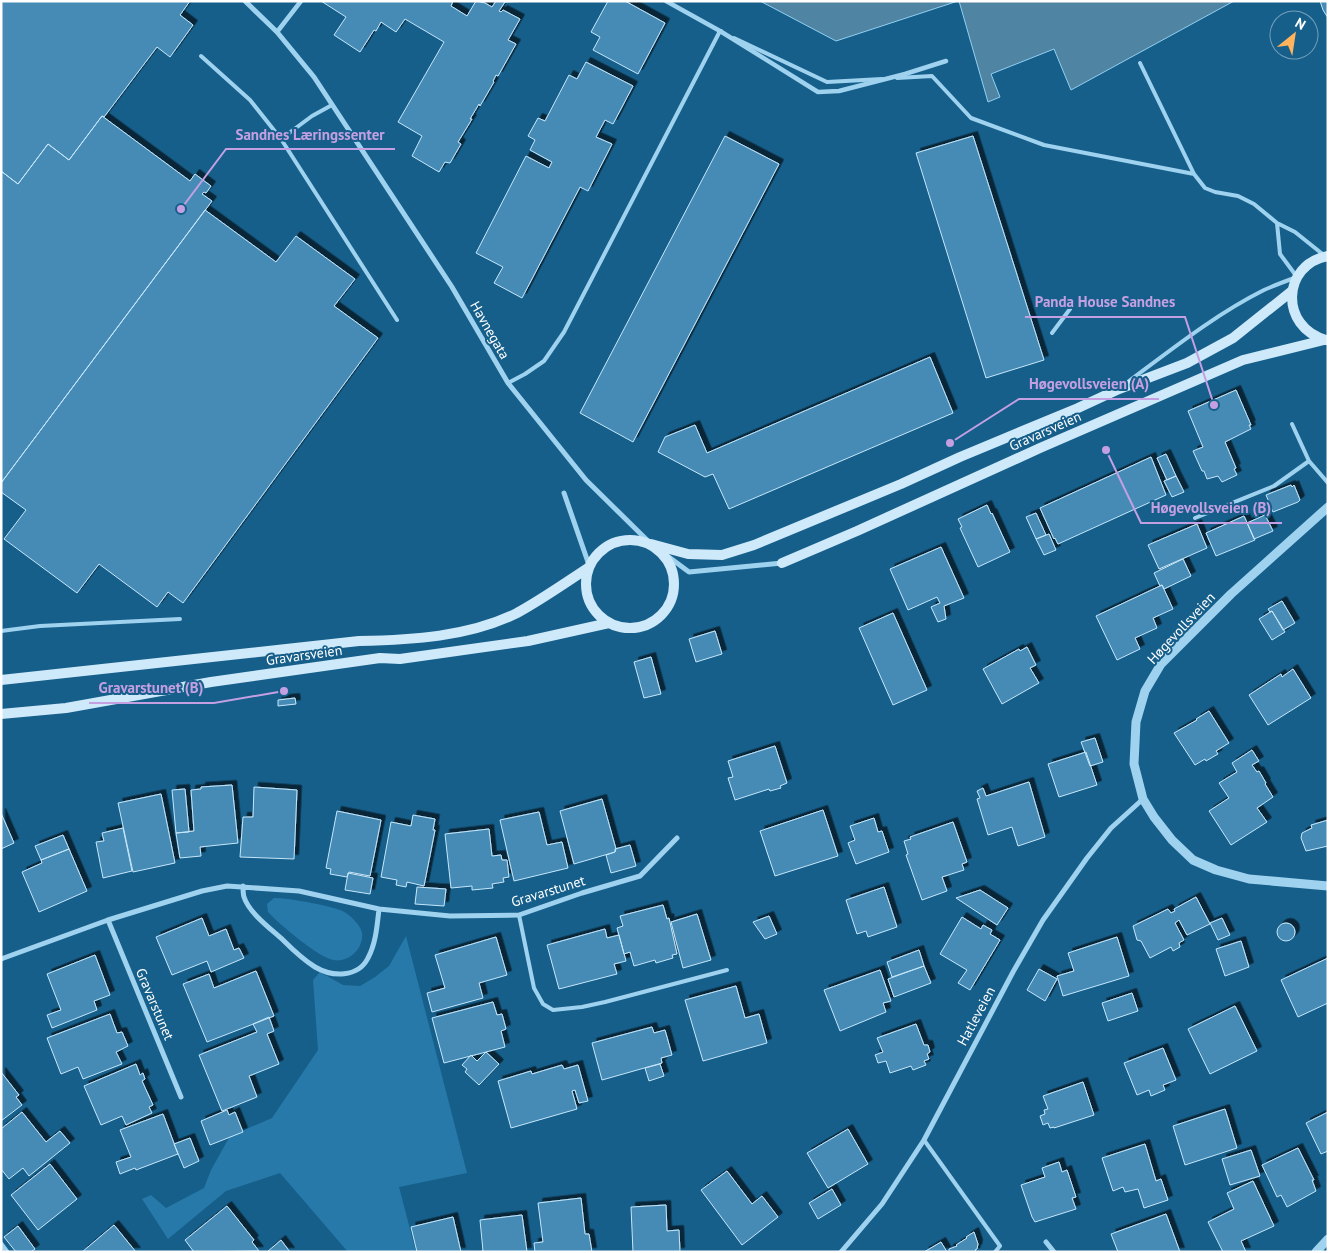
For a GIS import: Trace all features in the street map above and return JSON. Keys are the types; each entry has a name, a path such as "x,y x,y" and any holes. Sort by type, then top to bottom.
{"main road":[{"path":"1326,256 1312,262 1297,277 1292,291 1295,315 1302,326 1312,334 1326,340"},
{"name":"Gravarsveien","path":"651,544 688,554 722,555 754,545 1119,389 1187,362 1233,338 1292,291"},
{"name":"Gravarsveien","path":"782,563 1243,360 1326,340"},
{"path":"635,539 670,563 675,576 672,602 664,613 652,623 638,628 623,628 609,623 591,605 586,593 589,567 597,554 608,545 621,540 635,539"},
{"name":"Gravarsveien","path":"1,680 359,641 397,640 458,632 488,624 516,613 589,567"},
{"name":"Gravarsveien","path":"1,714 66,708 220,681 380,658 400,659 528,641 609,623"}],"street":[{"name":"Havnegata","path":"246,1 276,32 314,77 452,287 508,383 586,480 648,542 689,572 782,563"},
{"path":"276,32 302,1"},
{"path":"666,1 720,31 818,92 838,91 946,61"},
{"path":"564,493 589,567"},
{"name":"Høgevollsveien","path":"1328,507 1231,594 1161,664 1145,691 1136,722 1134,764 1143,800 1172,840 1193,860 1216,870 1249,879 1328,886"},
{"name":"Hatleveien","path":"841,1252 882,1204 924,1140 1013,972 1043,920 1111,828 1143,800"},
{"name":"Gravarstunet","path":"1,959 108,920 202,891 228,886 299,891 379,909 450,916 519,915 582,893 640,876 677,838"},
{"path":"243,886 244,898 257,916 300,957 326,972 351,973 362,967 368,959 373,944 379,909"},
{"name":"Gravarstunet","path":"108,920 181,1097"},
{"path":"1316,1252 1328,1239"},
{"path":"1046,1242 1054,1252"},
{"path":"1,1244 7,1252"}],"lane":[{"path":"508,383 525,374 544,360 564,332 720,31 827,82 932,76 971,118 1044,145 1194,174"},
{"path":"201,56 250,100 281,139 398,320"},
{"path":"1140,63 1194,174 1205,188 1215,192 1238,196 1254,204 1276,224 1295,232 1326,256"},
{"path":"281,139 312,116 332,105"},
{"path":"1276,224 1280,254 1297,277"},
{"name":"Gravarsveien","path":"1119,389 1177,345 1220,316 1264,291 1297,277"},
{"path":"1052,333 1070,309"},
{"path":"1292,424 1309,461 1328,483"},
{"path":"1195,518 1274,486 1309,461"},
{"path":"1,631 40,626 180,619"},
{"path":"519,915 534,988 543,1004 553,1010 559,1011 597,1004 727,970"},
{"path":"924,1140 1000,1246 996,1252"}],"shaded area":[{"path":"760,1 958,1 836,41"},
{"path":"959,1 1234,1 1071,90 1054,49 991,74 1000,97 988,102"},
{"path":"274,898 323,905 346,913 360,927 362,933 358,949 354,954 344,959 333,960 326,958 289,932 268,912 267,904"},
{"path":"406,936 467,1173 399,1187 416,1252 348,1252 280,1173 226,1191 168,1239 142,1199 151,1195 166,1208 204,1188 211,1170 230,1136 272,1118 318,1050 313,980 320,972 343,985 360,986 389,966"}],"building":[{"path":"1,1 190,1 180,15 193,25 170,57 157,47 69,160 48,144 18,184 1,171"},
{"path":"321,1 453,1 451,6 467,16 476,1 492,7 496,1 535,1 505,2 499,11 503,10 520,19 508,40 516,44 498,76 496,75 480,106 479,104 470,119 472,119 458,142 461,144 450,163 445,162 439,172 412,156 422,136 398,122 444,42 405,19 396,32 381,22 360,52 334,35 346,17"},
{"path":"608,1 625,1 665,23 638,74 593,50 600,37 591,32"},
{"path":"1320,1 1328,1 1328,18 1323,10"},
{"path":"586,62 633,86 613,124 605,120 596,137 612,144 588,191 580,187 522,298 494,283 503,267 476,253 526,156 549,168 552,162 530,150 535,140 528,136 538,118 545,121 569,75 577,79"},
{"path":"102,116 190,181 195,174 211,186 206,193 202,194 212,201 1,483 1,171 18,184 48,144 69,160"},
{"path":"725,136 779,164 633,442 580,413"},
{"path":"973,136 1044,360 986,378 916,153"},
{"path":"205,210 276,262 296,236 355,279 334,306 378,338 183,603 168,592 157,607 99,564 77,593 4,539 26,510 1,492 1,483"},
{"path":"930,357 953,413 729,509 713,474 705,477 658,452 665,437 695,425 707,453"},
{"path":"1236,390 1251,425 1249,425 1251,429 1225,442 1237,475 1222,482 1218,476 1207,479 1193,451 1203,447 1188,411"},
{"path":"1166,454 1176,476 1167,480 1157,458"},
{"path":"1151,457 1166,495 1058,544 1040,508"},
{"path":"1176,476 1184,492 1172,497 1164,481"},
{"path":"1291,485 1292,487 1294,485 1300,500 1273,512 1266,495"},
{"path":"987,505 1010,552 978,567 960,528 962,527 958,519"},
{"path":"1036,513 1046,535 1036,539 1026,517"},
{"path":"1265,515 1273,531 1254,539 1247,523"},
{"path":"1244,516 1255,540 1216,556 1206,533"},
{"path":"1197,524 1207,548 1159,569 1148,545"},
{"path":"1049,534 1056,550 1044,555 1036,539"},
{"path":"941,547 964,598 944,606 946,619 938,622 931,607 940,603 937,597 908,610 890,569"},
{"path":"1183,559 1191,576 1164,589 1162,585 1160,586 1154,573"},
{"path":"1162,585 1173,609 1153,618 1157,628 1135,638 1140,649 1117,660 1096,616"},
{"path":"1282,601 1295,623 1283,630 1272,611 1270,612 1268,609"},
{"path":"1272,611 1285,632 1272,640 1259,619"},
{"path":"893,613 927,690 893,705 859,628"},
{"path":"715,631 722,654 696,662 689,639"},
{"path":"1027,647 1036,665 1030,668 1039,683 1002,704 983,669 1019,649 1020,651"},
{"path":"651,657 661,694 644,698 634,662"},
{"path":"1293,669 1311,698 1268,725 1249,695 1281,674 1282,677"},
{"path":"295,698 296,704 278,706 278,700"},
{"path":"1209,711 1229,743 1216,751 1218,754 1195,765 1174,733"},
{"path":"1095,738 1103,762 1090,766 1081,742"},
{"path":"775,746 787,783 780,786 781,788 770,791 769,789 735,800 728,778 733,777 728,761"},
{"path":"1252,750 1259,761 1252,765 1257,772 1259,771 1273,797 1257,808 1267,822 1231,845 1209,811 1229,798 1219,783 1237,772 1232,763"},
{"path":"1086,752 1097,785 1059,797 1048,764"},
{"path":"1029,782 1045,837 1018,846 1012,827 988,835 977,799 980,798 977,791 983,788 986,796"},
{"path":"232,785 238,843 200,847 201,856 180,858 176,833 194,831 191,790 201,789 201,787"},
{"path":"254,787 297,790 294,859 240,857 243,817 253,817"},
{"path":"185,789 189,832 176,833 172,790"},
{"path":"161,794 175,863 133,872 118,803"},
{"path":"602,799 616,849 615,852 574,864 560,811"},
{"path":"823,810 838,856 775,876 760,831"},
{"path":"337,811 381,820 370,876 349,872 347,877 330,874 331,869 326,868"},
{"path":"539,812 547,845 562,842 568,868 514,881 500,820"},
{"path":"1,813 14,843 1,849"},
{"path":"413,815 435,819 433,830 435,830 424,886 407,882 406,887 396,885 397,880 381,877 391,822 411,826"},
{"path":"874,818 878,832 882,831 889,852 856,864 848,843 855,840 850,826"},
{"path":"1328,820 1328,846 1306,851 1301,838 1302,833 1312,828 1311,825"},
{"path":"953,822 967,862 962,864 964,870 942,877 947,891 922,900 906,855 908,854 904,841 911,839 910,837"},
{"path":"123,828 132,871 103,878 96,842 104,841 102,833"},
{"path":"489,829 492,856 501,855 502,860 507,860 509,877 503,878 504,882 492,884 493,888 472,890 472,886 451,888 445,834"},
{"path":"63,835 69,849 41,860 35,846"},
{"path":"630,845 636,866 611,873 606,855 615,852 615,849"},
{"path":"69,849 87,891 39,912 22,872 42,863 41,860"},
{"path":"348,873 373,878 370,894 345,890"},
{"path":"417,887 446,889 444,906 415,904"},
{"path":"884,887 897,927 868,937 866,931 857,934 846,900"},
{"path":"980,890 1008,908 997,925 956,898"},
{"path":"1196,897 1210,924 1187,935 1179,920 1175,923 1184,940 1179,943 1180,947 1173,951 1171,947 1150,958 1141,941 1137,940 1133,926 1168,909 1171,913 1175,911 1174,909"},
{"path":"663,905 667,919 669,918 677,954 672,955 673,958 656,963 655,960 634,966 630,952 624,954 617,928 623,926 620,916"},
{"path":"697,914 711,960 683,968 671,922"},
{"path":"769,916 777,934 765,939 753,922"},
{"path":"962,917 981,929 983,925 992,930 990,934 1000,940 970,990 958,983 967,970 940,954"},
{"path":"202,918 209,936 226,929 234,950 239,948 244,958 211,972 207,961 172,975 156,937"},
{"path":"1222,918 1230,935 1218,940 1210,923"},
{"path":"1282,923 1290,923 1295,928 1293,939 1282,941 1277,936 1277,928"},
{"path":"605,929 607,938 619,935 626,961 614,964 617,974 559,989 547,945"},
{"path":"496,937 507,975 479,983 483,998 432,1012 427,993 445,988 435,955"},
{"path":"1117,937 1129,976 1063,996 1057,976 1074,971 1068,953"},
{"path":"1241,941 1249,967 1225,976 1216,949"},
{"path":"919,950 924,966 892,977 887,962"},
{"path":"95,955 110,995 94,1001 97,1010 52,1028 47,1015 61,1010 47,974"},
{"path":"1328,958 1328,1003 1298,1017 1281,980"},
{"path":"924,966 931,983 894,997 888,979"},
{"path":"1039,969 1057,979 1045,1001 1027,990"},
{"path":"880,970 891,1001 883,1003 886,1012 840,1031 824,990"},
{"path":"256,971 274,1016 207,1042 183,984 209,974 214,988"},
{"path":"736,986 745,1018 759,1014 767,1043 703,1061 685,1000"},
{"path":"1132,993 1138,1011 1108,1021 1102,1003"},
{"path":"493,1002 497,1015 502,1014 506,1029 501,1031 505,1047 444,1063 432,1018"},
{"path":"1235,1006 1257,1051 1210,1074 1188,1029"},
{"path":"110,1014 117,1033 122,1032 128,1046 116,1052 122,1064 83,1079 78,1067 61,1074 47,1038"},
{"path":"269,1017 274,1031 267,1034 279,1064 249,1076 257,1097 222,1111 199,1055 257,1032 253,1024"},
{"path":"916,1024 924,1045 928,1045 930,1052 927,1054 929,1059 924,1061 926,1065 913,1070 911,1066 890,1073 886,1061 878,1063 875,1055 883,1052 877,1038"},
{"path":"652,1027 654,1033 665,1030 672,1055 661,1058 662,1063 602,1080 592,1043"},
{"path":"1163,1048 1176,1080 1163,1085 1165,1090 1151,1096 1149,1090 1137,1095 1124,1063"},
{"path":"486,1052 499,1064 479,1085 465,1072 467,1069 462,1065 471,1055 477,1061"},
{"path":"136,1064 140,1075 143,1073 145,1079 142,1081 153,1105 149,1107 152,1113 126,1125 122,1116 101,1125 84,1086"},
{"path":"660,1064 664,1076 649,1081 645,1068"},
{"path":"562,1065 564,1069 578,1065 588,1101 579,1103 575,1090 572,1091 577,1109 511,1128 498,1081 531,1071 532,1074"},
{"path":"1,1072 19,1095 16,1097 22,1105 1,1121"},
{"path":"1083,1082 1094,1115 1054,1128 1050,1128 1048,1123 1043,1125 1040,1116 1045,1114 1044,1110 1048,1109 1043,1096"},
{"path":"1225,1109 1237,1148 1185,1165 1173,1126"},
{"path":"227,1110 229,1115 235,1112 243,1132 210,1145 201,1121"},
{"path":"22,1112 46,1142 60,1131 70,1143 29,1176 23,1168 9,1179 1,1169 1,1129"},
{"path":"1328,1112 1328,1151 1321,1154 1306,1123"},
{"path":"163,1114 178,1154 120,1174 116,1162 131,1157 120,1130"},
{"path":"848,1129 868,1164 828,1188 807,1153"},
{"path":"190,1138 199,1161 184,1168 174,1144"},
{"path":"1145,1144 1156,1181 1161,1179 1168,1200 1144,1208 1138,1189 1125,1192 1123,1187 1113,1191 1102,1158"},
{"path":"1298,1148 1314,1180 1312,1180 1316,1191 1287,1207 1281,1195 1277,1197 1262,1165"},
{"path":"1251,1150 1260,1176 1230,1185 1222,1159"},
{"path":"1059,1162 1062,1172 1067,1170 1076,1197 1072,1198 1076,1209 1035,1222 1021,1185 1045,1177 1042,1168"},
{"path":"50,1164 77,1199 38,1230 11,1195"},
{"path":"727,1171 752,1204 762,1196 778,1217 742,1245 701,1190"},
{"path":"1253,1181 1274,1226 1241,1241 1246,1252 1223,1252 1208,1222 1234,1209 1227,1193"},
{"path":"832,1189 841,1205 818,1219 809,1203"},
{"path":"581,1198 585,1234 589,1234 592,1252 535,1252 534,1243 543,1242 538,1203"},
{"path":"666,1205 667,1231 679,1230 680,1252 633,1252 631,1207"},
{"path":"227,1206 254,1240 252,1242 259,1251 194,1252 185,1240"},
{"path":"1166,1214 1180,1252 1118,1252 1111,1234"},
{"path":"522,1215 527,1252 479,1252 483,1251 480,1220"},
{"path":"453,1217 461,1252 417,1252 411,1227"},
{"path":"114,1225 136,1252 82,1252"},
{"path":"18,1226 35,1249 31,1252 16,1252 4,1237"},
{"path":"974,1232 978,1244 976,1252 949,1252 949,1249 957,1246"},
{"path":"281,1240 290,1252 267,1252"},
{"path":"941,1242 947,1252 924,1252"}],"place":[{"name":"Sandnes Læringssenter","path":"181,209"},
{"name":"Panda House Sandnes","path":"1214,405"},
{"name":"Høgevollsveien (A)","path":"950,443"},
{"name":"Høgevollsveien (B)","path":"1106,450"},
{"name":"Gravarstunet (B)","path":"284,691"}]}
